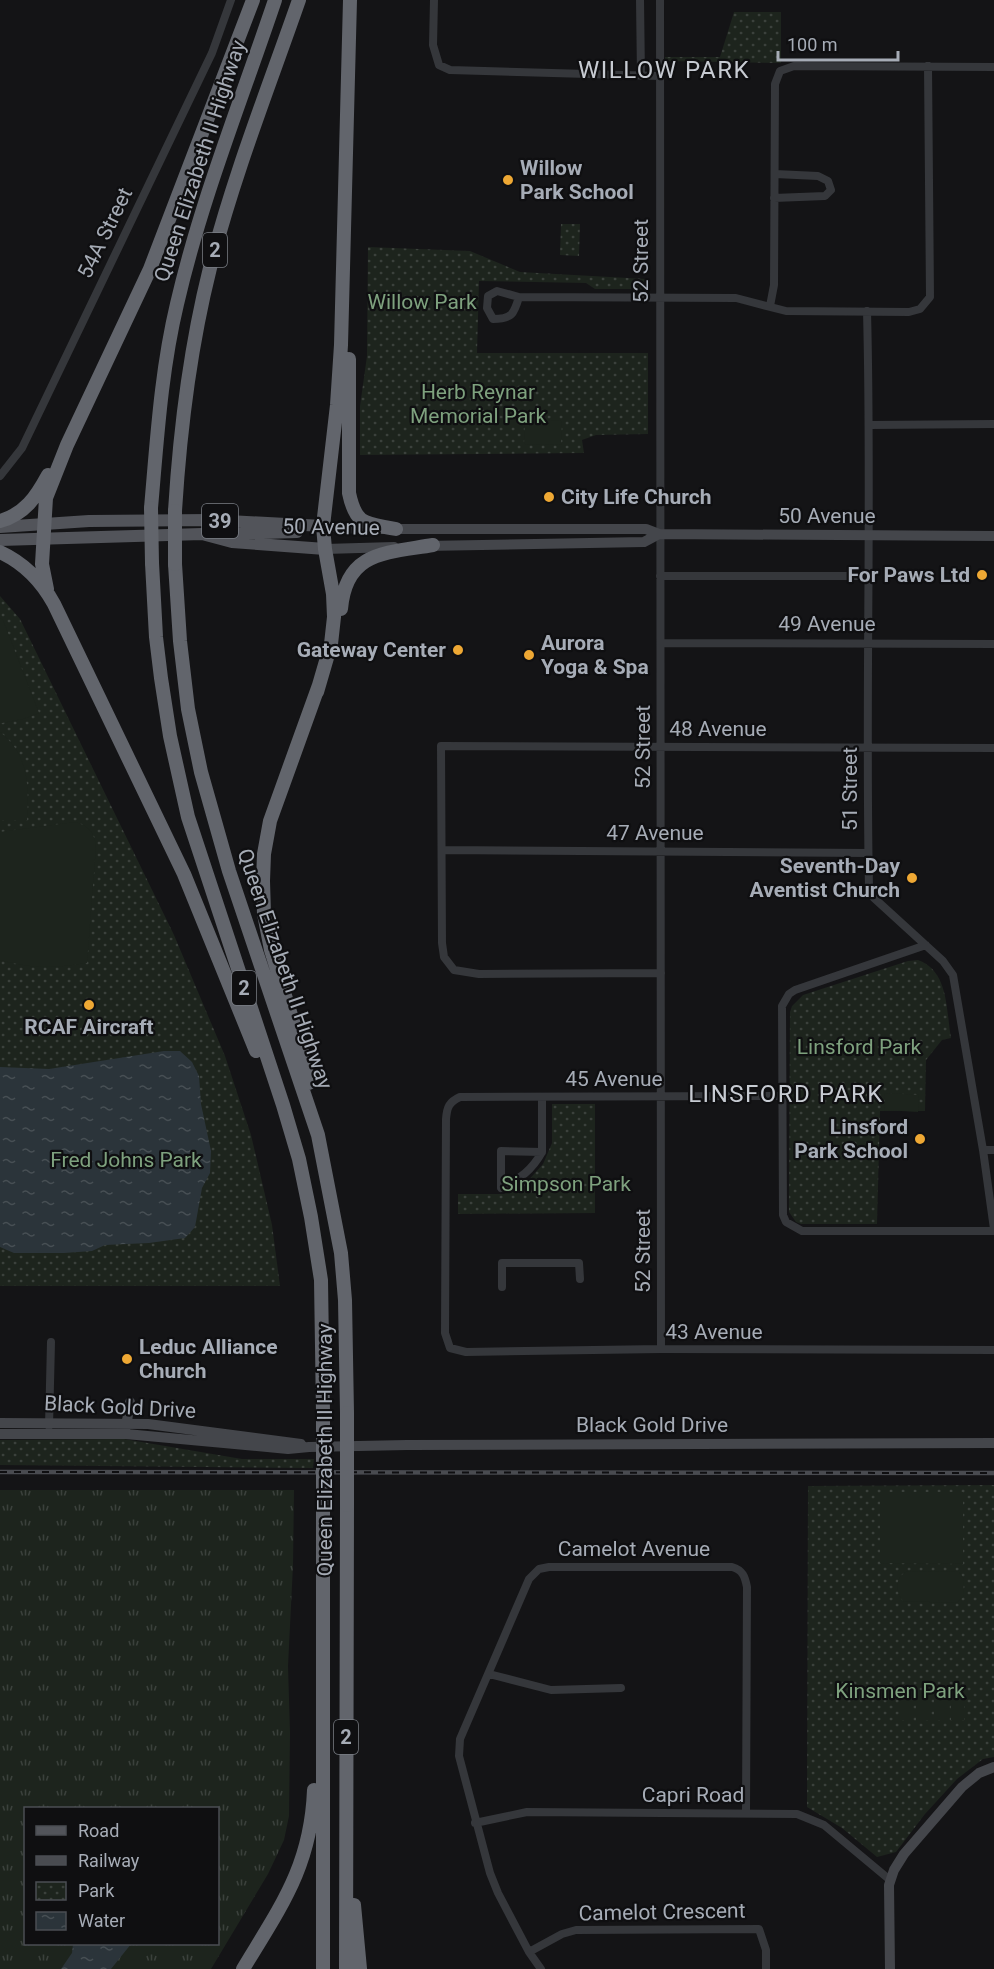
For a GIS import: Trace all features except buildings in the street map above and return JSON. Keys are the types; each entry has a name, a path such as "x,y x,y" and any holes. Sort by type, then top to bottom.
{"highway":[{"path":"47,592 42,564 46,498 67,445 150,269 253,0"},
{"name":"Queen Elizabeth II Highway","path":"275,0 202,212 176,306 160,406 151,508 152,563 161,678 170,736 188,817 299,1159 321,1280 323,1969"},
{"name":"Queen Elizabeth II Highway","path":"299,0 229,202 210,268 194,342 183,413 175,511 175,564 180,641 188,709 201,772 229,871 318,1135 341,1253 345,1300 347,1413 346,1969"},
{"path":"317,692 331,644 334,617 333,594 322,526 341,355 350,0"},
{"path":"345,183 349,257 349,494 356,515 362,522 396,529"},
{"path":"0,522 14,516 30,504 67,445"},
{"path":"318,1135 303,1054 271,950 264,914 264,854 270,821 336,639 343,592 353,571 373,556 433,545"},
{"path":"0,552 19,562 47,592 184,874 299,1159"},
{"path":"243,1969 287,1896 306,1849 314,1801 316,1748 322,1695"},
{"path":"346,1844 360,1969"}],"main road":[{"name":"50 Avenue","path":"0,527 118,521 210,520 396,529 646,529 659,534 994,536"},
{"path":"42,538 53,529 118,521"},
{"path":"202,534 290,533 312,531 322,526"},
{"path":"463,529 463,546"},
{"name":"50 Avenue","path":"0,540 202,534 232,542 325,549 644,542 659,534"},
{"path":"126,1428 130,1402"},
{"name":"Black Gold Drive","path":"0,1423 48,1428 126,1428 185,1438 288,1449 407,1444 994,1443"},
{"name":"Black Gold Drive","path":"0,1434 48,1428"},
{"path":"890,1969 890,1880 904,1854 952,1798 970,1779 994,1767"}],"street":[{"name":"54A Street","path":"0,476 22,447 212,53 231,0"},
{"path":"434,0 433,45 439,65 450,70 659,76"},
{"path":"640,0 641,76"},
{"name":"52 Street","path":"660,0 658,297 661,643 661,1349"},
{"path":"771,306 774,285 775,84 780,71 794,66 994,67"},
{"path":"519,297 514,312 506,319 494,319 487,308 488,296 497,291 519,297 736,298 786,311 909,312 920,309 930,297 928,66"},
{"path":"774,174 818,176 828,181 831,190 825,196 774,198"},
{"name":"51 Street","path":"867,311 870,425 868,536 870,893 949,968 955,982 994,1230"},
{"path":"870,425 994,424"},
{"path":"660,576 868,576"},
{"name":"49 Avenue","path":"661,643 994,644"},
{"name":"48 Avenue","path":"443,850 441,746 994,748"},
{"path":"443,850 442,943 444,957 454,970 479,974 661,973"},
{"name":"47 Avenue","path":"443,850 868,853"},
{"path":"926,945 795,990 789,994 782,1006 782,1204 786,1222 802,1231 994,1230"},
{"name":"45 Avenue","path":"446,1333 446,1119 449,1103 460,1097 781,1096"},
{"path":"542,1098 542,1152 526,1174 501,1188 501,1152 542,1152"},
{"path":"983,1150 994,1150"},
{"path":"502,1287 502,1263 579,1263 580,1279"},
{"name":"43 Avenue","path":"446,1333 450,1348 466,1352 661,1349 994,1350"},
{"path":"48,1428 51,1342"},
{"name":"Camelot Avenue","path":"541,1969 529,1952 498,1893 476,1823 459,1748 463,1732 529,1579 539,1569 549,1567 738,1569 744,1574 747,1587 746,1813"},
{"path":"489,1674 551,1690 621,1688"},
{"name":"Capri Road","path":"476,1823 527,1812 797,1814 816,1821 837,1834 890,1880"},
{"name":"Camelot Crescent","path":"529,1952 562,1934 576,1930 759,1929 766,1950 766,1969"}],"green space":[{"path":"734,12 781,12 781,63 665,61 665,57 720,57"},
{"path":"561,224 580,224 579,256 560,255"},
{"name":"Herb Reynar Memorial Park","path":"368,247 470,251 520,272 646,279 646,289 595,289 586,283 479,281 477,353 648,353 648,434 596,435 582,440 584,453 360,455 360,406 367,356"},
{"path":"525,420 562,421 561,445 524,444"},
{"name":"Fred Johns Park","path":"0,596 20,619 174,935 225,1056 251,1135 272,1225 280,1286 0,1286"},
{"path":"0,618 3,620 39,713 2,723 0,723"},
{"path":"0,732 10,741 22,761 27,783 27,820 0,820"},
{"path":"75,822 90,830 96,846 87,963 44,967 0,960 0,832"},
{"name":"Linsford Park","path":"918,960 928,965 941,982 947,1004 951,1038 942,1040 926,1060 925,1111 880,1111 877,1224 801,1224 796,1222 789,1212 790,1012 792,1006 803,995 908,961"},
{"path":"885,1093 919,1095 918,1112 884,1110"},
{"name":"Simpson Park","path":"552,1104 595,1104 595,1213 458,1214 458,1194 504,1194 525,1184 543,1164 552,1143"},
{"path":"124,1439 242,1459 314,1459 313,1468 0,1465 0,1440"},
{"name":"Kinsmen Park","path":"994,1485 994,1757 983,1759 957,1779 925,1814 896,1852 877,1857 842,1828 807,1807 808,1486"},
{"path":"0,1490 294,1490 288,1666 289,1816 284,1840 268,1874 211,1969 0,1969"},
{"path":"880,1492 963,1492 963,1564 880,1563"},
{"path":"908,1571 959,1572 964,1579 963,1597 956,1603 903,1601 898,1584 901,1576"},
{"path":"899,1692 911,1692 911,1720 899,1720"},
{"path":"916,1692 929,1692 929,1720 916,1720"},
{"path":"951,1692 964,1692 964,1720 951,1720"},
{"path":"934,1693 947,1693 947,1720 934,1720"}],"water":[{"path":"164,1051 180,1051 192,1062 199,1076 201,1104 211,1151 210,1173 202,1188 195,1227 185,1238 149,1243 105,1245 92,1251 14,1253 0,1247 0,1067 49,1069"},
{"path":"73,1945 130,1945 111,1969 61,1969 72,1953"}],"railway":[{"path":"0,1472 994,1473"}],"place":[{"name":"Willow Park School","path":"508,180"},
{"name":"City Life Church","path":"549,497"},
{"name":"For Paws Ltd","path":"982,575"},
{"name":"Gateway Center","path":"458,650"},
{"name":"Aurora Yoga & Spa","path":"529,655"},
{"name":"Seventh-Day Aventist Church","path":"912,878"},
{"name":"RCAF Aircraft","path":"89,1005"},
{"name":"Linsford Park School","path":"920,1139"},
{"name":"Leduc Alliance Church","path":"127,1359"}],"district":[{"name":"WILLOW PARK","path":"664,70"},
{"name":"LINSFORD PARK","path":"786,1094"}],"park label":[{"name":"Willow Park","path":"422,302"}]}
